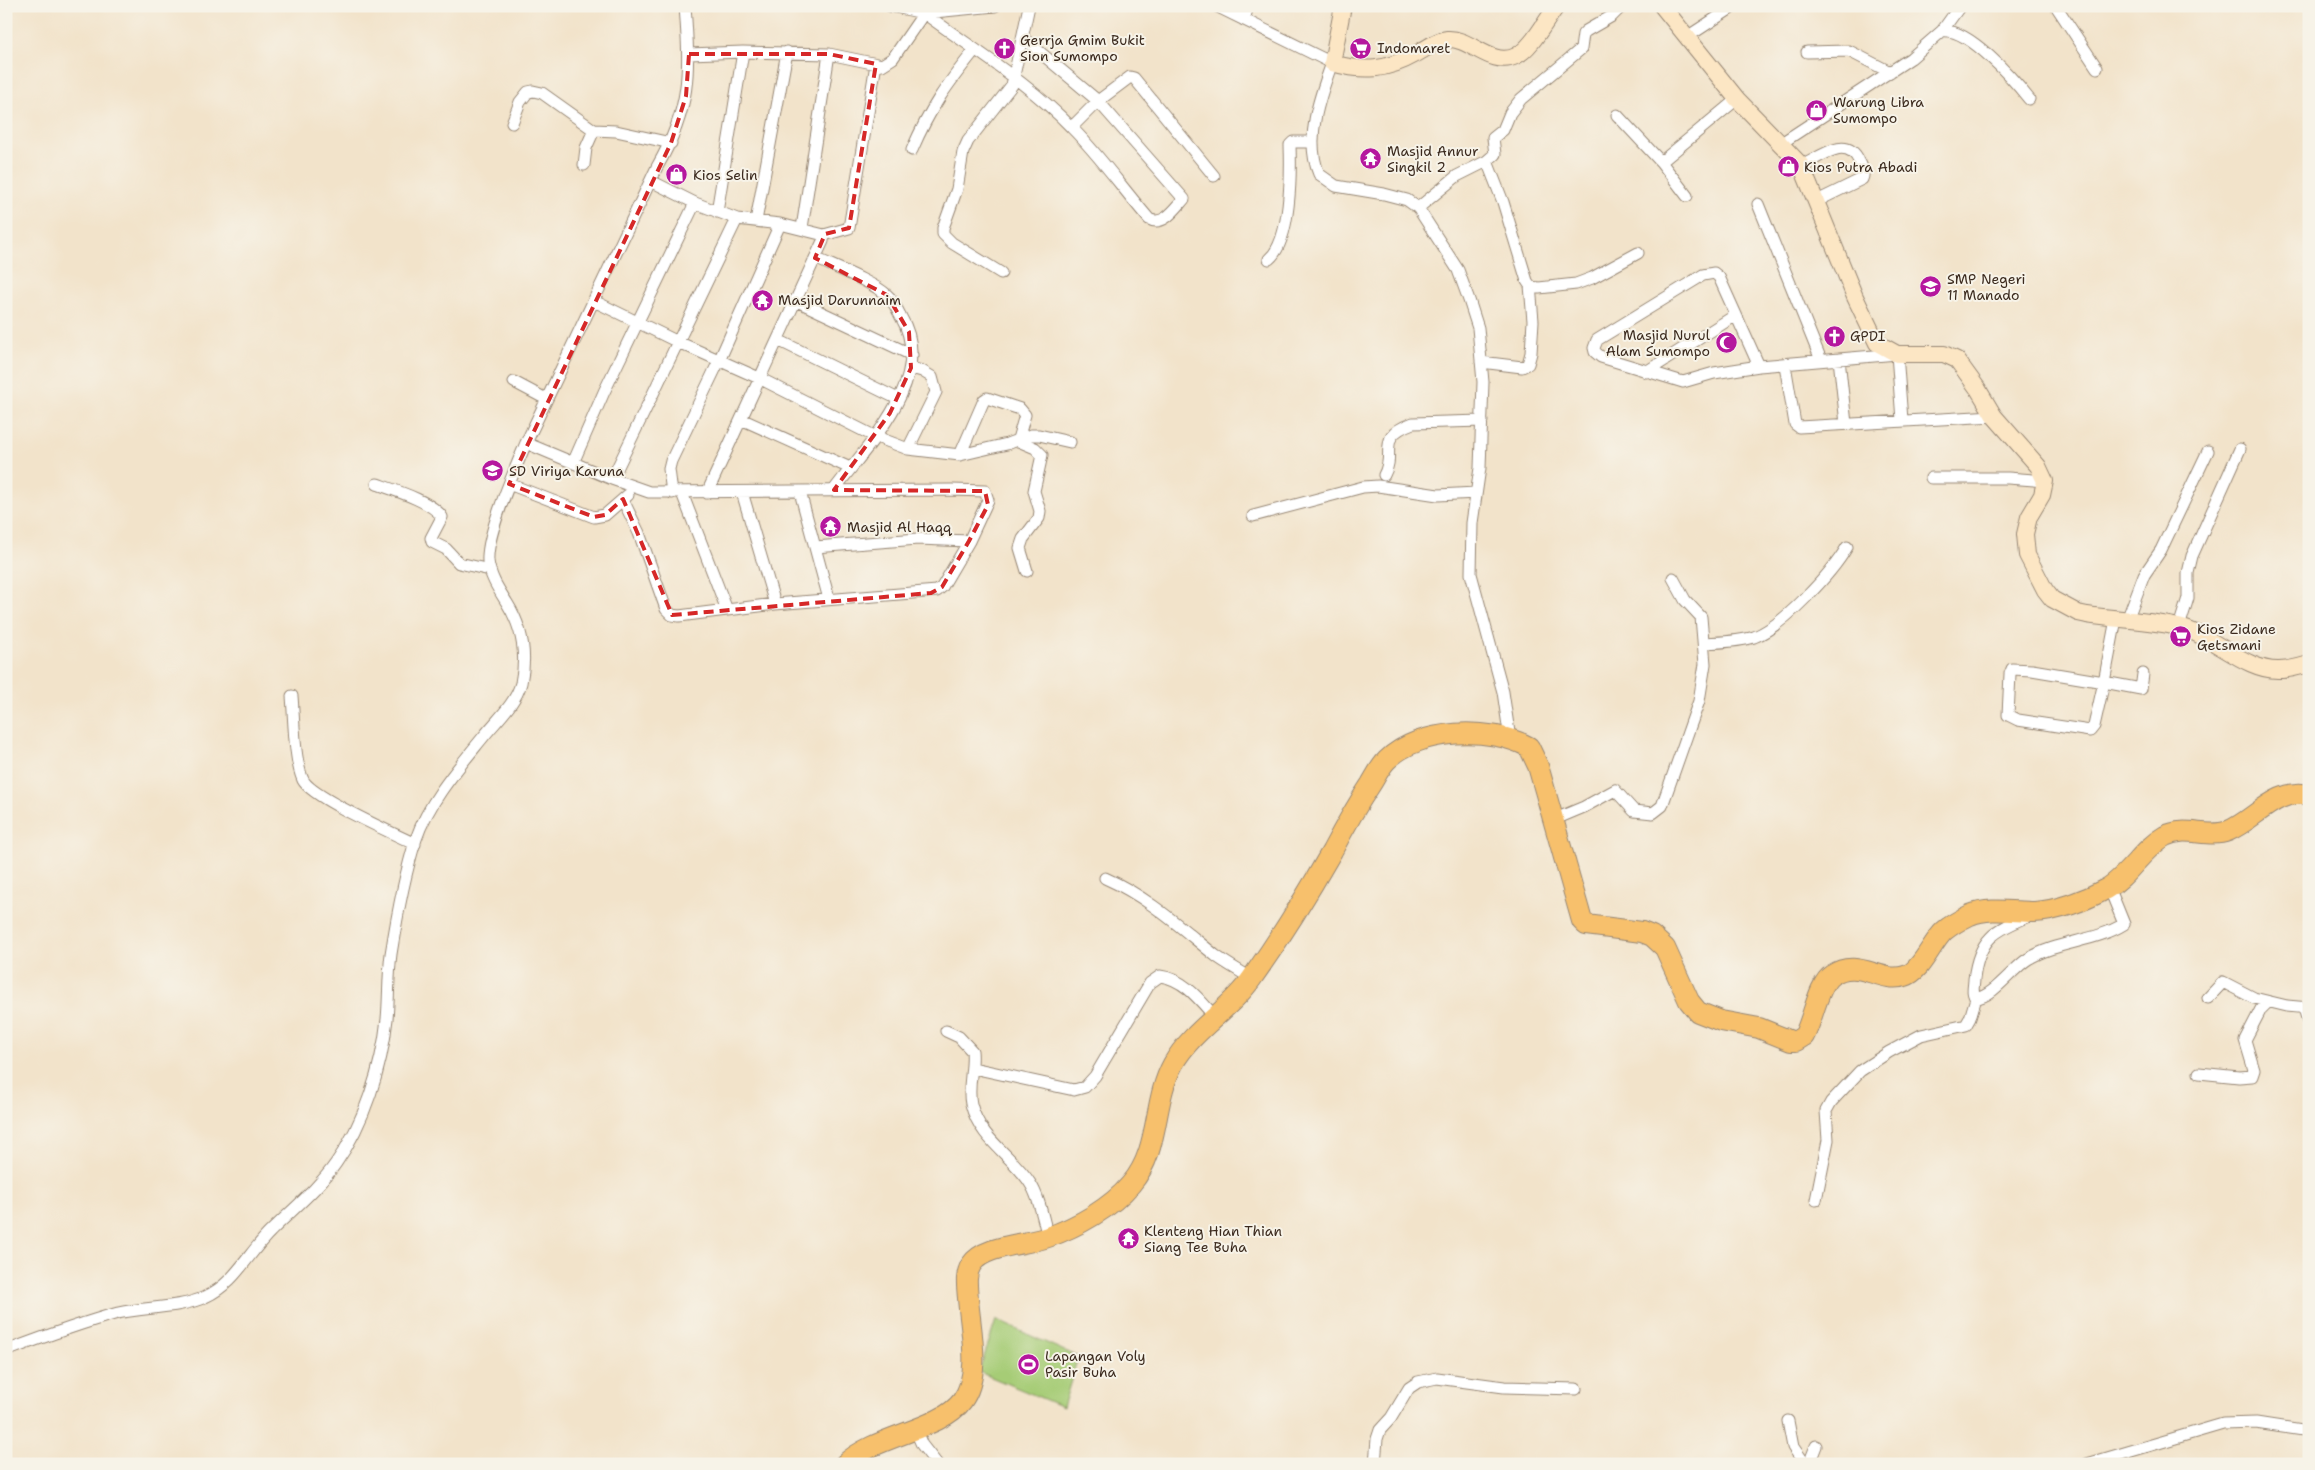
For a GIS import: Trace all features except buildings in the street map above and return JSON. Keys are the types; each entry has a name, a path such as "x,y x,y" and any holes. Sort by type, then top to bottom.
{"highway":[{"path":"846,1464 880,1442 915,1429 950,1412 960,1404 972,1380 972,1349 966,1281 972,1263 989,1251 1048,1237 1088,1217 1121,1194 1134,1181 1151,1148 1163,1089 1173,1063 1198,1030 1227,1008 1252,979 1301,907 1358,803 1386,760 1425,738 1466,733 1510,739 1529,747 1534,757 1553,820 1578,912 1584,923 1642,932 1652,936 1665,948 1689,1001 1698,1012 1721,1021 1759,1028 1791,1042 1804,1036 1825,980 1837,972 1855,968 1890,976 1904,977 1915,969 1944,931 1969,916 1984,912 2043,911 2086,898 2109,887 2158,841 2173,833 2183,830 2214,833 2227,831 2288,795 2309,795"}],"street":[{"path":"6,1351 115,1314 202,1299 222,1289 267,1234 322,1181 350,1141 374,1085 387,1018 391,955 406,874 415,844 429,810 469,755 512,702 520,685 524,663 523,641 516,618 496,585 490,570 488,549 509,484 546,398 650,181 671,142 686,96 689,54 686,6"},
{"path":"890,6 918,10 994,6"},
{"path":"1001,273 952,243 943,234 943,228 957,189 963,152 968,141 1008,91 1014,78 1029,6"},
{"path":"1216,6 1332,63 1355,70 1394,65 1439,41 1448,39 1456,40 1492,56 1502,58 1514,57 1530,44 1557,6"},
{"path":"1244,20 1248,6"},
{"path":"1344,6 1332,63 1318,107 1314,142 1316,167 1326,180 1336,186 1407,200 1418,208 1458,270 1478,328 1483,382 1482,421 1480,468 1472,523 1471,574 1503,692 1510,739"},
{"path":"1418,208 1457,176 1487,161 1495,154 1493,138 1505,127 1514,107 1579,51 1586,31 1612,16 1622,6"},
{"path":"1662,6 1737,99 1802,166 1855,297 1877,343 1897,354"},
{"path":"1780,144 1910,58 1942,31 1960,6"},
{"path":"2056,6 2097,68"},
{"path":"1687,37 1730,9"},
{"path":"689,54 787,52 829,54 876,64 888,63 893,58 918,10"},
{"path":"918,10 1014,78 1072,127 1149,219 1154,222 1162,221 1184,199 1098,101 1023,38"},
{"path":"1942,31 1958,34 1978,47 2004,70 2029,100"},
{"path":"912,150 927,115 941,92 974,51"},
{"path":"1807,52 1849,51 1890,72"},
{"path":"717,212 743,52"},
{"path":"756,221 787,52"},
{"path":"802,228 829,54"},
{"path":"650,181 717,212 737,218 802,228 824,235 849,228 876,64"},
{"path":"1072,127 1098,101 1127,78 1134,78 1214,176"},
{"path":"512,123 520,102 528,92 533,90 542,93 594,130 616,131 671,142"},
{"path":"1661,162 1737,99"},
{"path":"1617,115 1661,162 1687,196"},
{"path":"584,165 586,148 594,130"},
{"path":"1269,259 1276,254 1282,236 1289,193 1290,145 1293,142 1314,142"},
{"path":"1802,166 1836,149 1845,148 1853,151 1859,160 1864,174 1862,179 1817,201"},
{"path":"1481,362 1522,367 1528,364 1533,321 1530,285 1487,161"},
{"path":"573,463 604,392 696,203"},
{"path":"1758,204 1821,360"},
{"path":"612,479 737,218"},
{"path":"726,610 677,493 669,469 780,224"},
{"path":"707,493 816,258 824,235"},
{"path":"1530,285 1536,288 1576,284 1592,278 1638,253"},
{"path":"816,258 887,295 909,332 912,355 911,368 898,399 874,436 834,490"},
{"path":"1760,366 1719,278 1710,273 1703,275 1598,340 1594,348 1595,352 1601,357 1683,382 1714,373 1760,366 1897,354 1934,352 1944,354 1957,360 1978,389 1994,416 2038,466 2045,481 2042,495 2029,517 2025,534 2027,554 2041,583 2052,599 2078,613 2179,627 2197,632 2246,662 2267,669 2280,670 2309,664"},
{"path":"594,300 678,342 759,378 874,436 908,448 960,455 980,452 1039,435 1070,442"},
{"path":"795,300 912,355"},
{"path":"1646,372 1736,315"},
{"path":"778,340 898,399"},
{"path":"1897,354 1902,420"},
{"path":"1839,359 1846,424"},
{"path":"1785,364 1795,424 1799,427 1994,416"},
{"path":"908,448 936,392 932,377 922,370 911,368"},
{"path":"514,382 546,398"},
{"path":"960,455 984,400 987,398 1020,409 1025,415 1017,440"},
{"path":"741,419 850,468"},
{"path":"1384,475 1387,468 1388,443 1390,438 1403,427 1413,423 1482,421"},
{"path":"1017,440 1035,448 1042,455 1034,491 1040,511 1039,518 1023,539 1020,548 1028,571"},
{"path":"526,443 612,479 656,493 834,490 985,491 988,496 988,505 942,587 937,591 775,604 679,616 669,613 639,533 623,500"},
{"path":"2179,627 2188,598 2188,573 2192,556 2240,449"},
{"path":"2142,674 2141,689 2104,682 2032,670 2012,669 2010,674 2008,715 2018,720 2090,731 2094,726 2104,682 2121,620 2160,550 2208,451"},
{"path":"1931,478 2008,478 2045,481"},
{"path":"377,484 406,495 439,512 442,517 431,538 432,542 446,549 459,563 490,570"},
{"path":"509,484 594,517 605,515 636,488"},
{"path":"1253,516 1363,487 1378,486 1438,495 1476,493"},
{"path":"742,492 775,604"},
{"path":"800,492 829,599"},
{"path":"815,547 918,539 969,541"},
{"path":"1704,643 1752,637 1766,630 1832,571 1847,547"},
{"path":"1553,820 1584,807 1616,790 1634,811 1649,813 1661,808 1701,692 1705,664 1701,618 1685,600 1673,578"},
{"path":"292,696 299,763 303,780 310,789 415,844"},
{"path":"1106,878 1154,906 1217,957 1252,979"},
{"path":"1976,998 1985,995 2017,968 2038,954 2124,924 2109,887"},
{"path":"1816,1200 1828,1140 1826,1115 1828,1106 1860,1071 1888,1052 1921,1035 1966,1025 1976,998 1973,992 1976,964 1979,954 1991,935 2003,926 2043,911"},
{"path":"973,1068 1074,1090 1085,1088 1095,1076 1150,983 1160,976 1174,978 1188,988 1215,1017"},
{"path":"2208,998 2223,982 2248,995 2268,1002 2306,1008 2309,1025"},
{"path":"2199,1073 2239,1077 2252,1076 2254,1070 2245,1040 2268,1002"},
{"path":"946,1031 959,1037 972,1051 971,1104 989,1140 1031,1184 1036,1194 1048,1237"},
{"path":"1375,1464 1377,1439 1380,1430 1391,1418 1409,1388 1418,1382 1437,1378 1504,1387 1576,1390"},
{"path":"1788,1421 1793,1447 1805,1464"},
{"path":"2087,1464 2223,1424 2256,1423 2309,1431"},
{"path":"915,1429 922,1445 937,1464"},
{"path":"1809,1464 1816,1446"}],"highlighted area":[{"path":"689,54 829,54 876,64 849,228 825,234 815,258 887,295 909,332 911,368 890,413 834,490 985,491 988,505 969,541 942,587 931,593 672,615 623,499 605,515 594,517 509,484 671,143 686,96"}],"green space":[{"name":"Lapangan Voly Pasir Buha","path":"996,1320 1078,1357 1063,1407 979,1372"}],"place":[{"name":"Gerrja Gmim Bukit Sion Sumompo","path":"1004,48"},
{"name":"Indomaret","path":"1361,48"},
{"name":"Warung Libra Sumompo","path":"1817,110"},
{"name":"Masjid Annur Singkil 2","path":"1371,159"},
{"name":"Kios Putra Abadi","path":"1788,167"},
{"name":"Kios Selin","path":"677,175"},
{"name":"SMP Negeri 11 Manado","path":"1931,287"},
{"name":"Masjid Darunnaim","path":"762,300"},
{"name":"GPDI","path":"1834,336"},
{"name":"Masjid Nurul Alam Sumompo","path":"1726,343"},
{"name":"SD Viriya Karuna","path":"493,471"},
{"name":"Masjid Al Haqq","path":"831,527"},
{"name":"Kios Zidane Getsmani","path":"2181,637"},
{"name":"Klenteng Hian Thian Siang Tee Buha","path":"1128,1239"},
{"name":"Lapangan Voly Pasir Buha","path":"1029,1364"}]}
